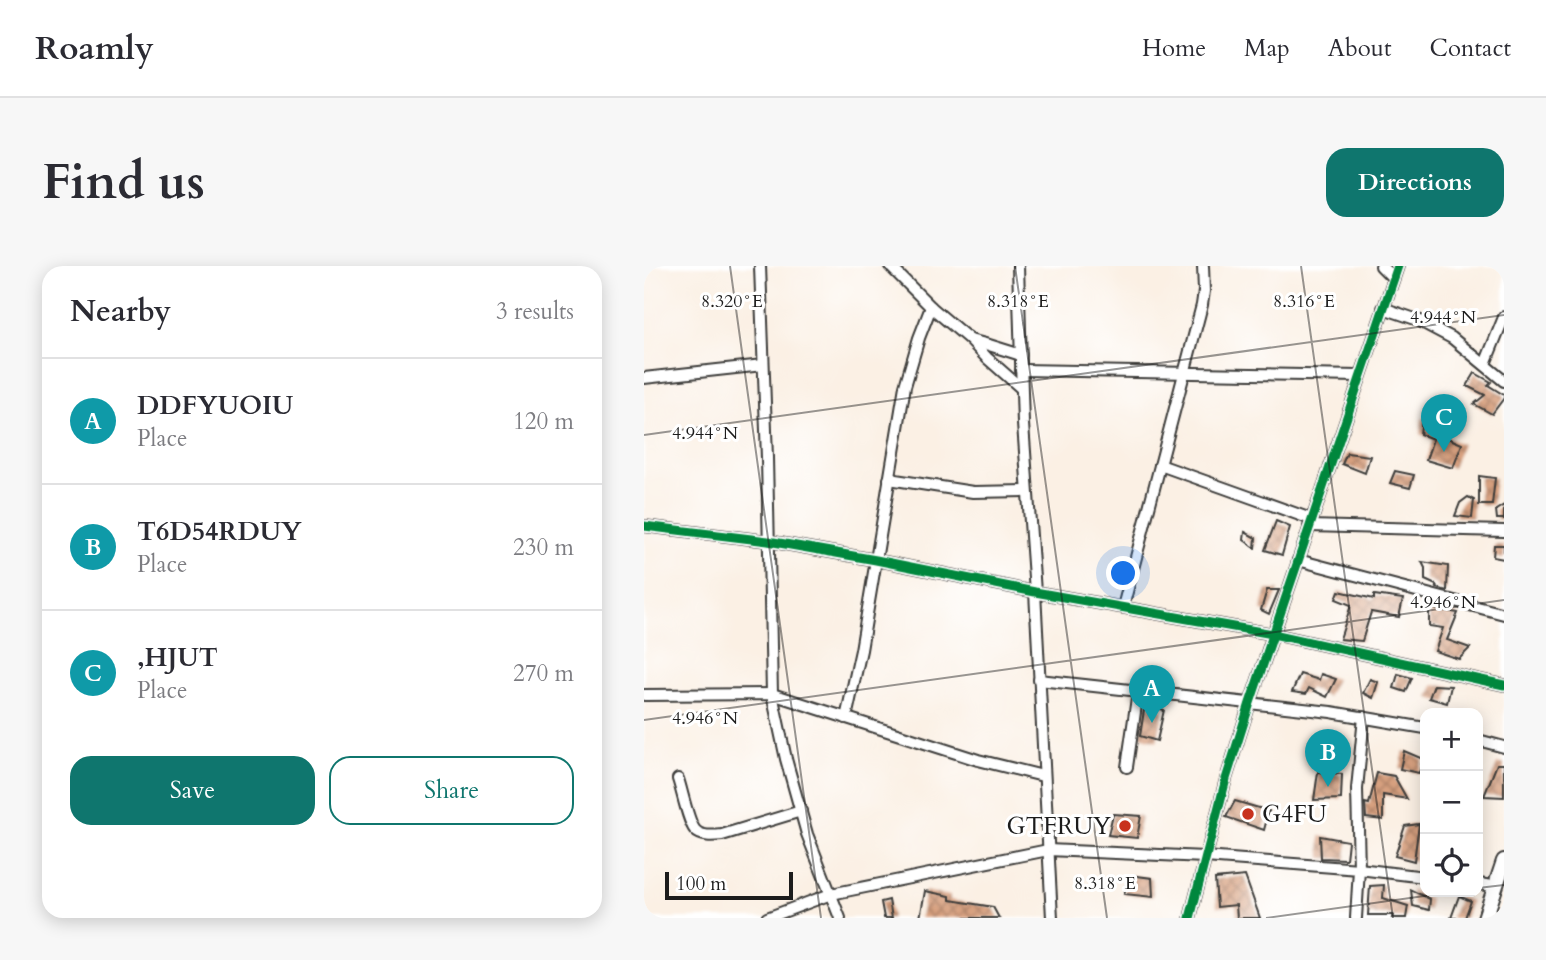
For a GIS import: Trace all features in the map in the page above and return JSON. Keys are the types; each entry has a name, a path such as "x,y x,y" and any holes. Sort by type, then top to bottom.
{"main road":[{"path":"1485,918 1504,861"}],"street":[{"path":"760,266 772,694 786,759 807,834 840,918"},
{"path":"890,266 1021,388"},
{"path":"1018,266 1021,388 1052,917 1063,918"},
{"path":"1123,607 1204,291 1203,266"},
{"path":"1381,266 1393,278"},
{"path":"1190,918 1226,779 1250,702 1398,266"},
{"path":"846,718 862,650 905,386 931,307"},
{"path":"1383,307 1436,328 1504,381"},
{"path":"1485,364 1504,317"},
{"path":"970,340 1021,355"},
{"path":"644,378 763,365"},
{"path":"1021,370 1360,376"},
{"path":"1160,466 1310,523 1504,531"},
{"path":"889,479 973,492 1027,491"},
{"path":"644,526 768,541 876,560 1034,592 1273,634 1504,685"},
{"path":"1298,560 1504,614"},
{"path":"1039,680 1250,702 1420,727"},
{"path":"1127,768 1138,691"},
{"path":"644,695 772,694 978,760 1043,776"},
{"path":"1356,918 1359,869 1357,789 1364,717"},
{"path":"1483,741 1504,747"},
{"path":"678,779 691,823 695,831 704,835 722,835 801,811"},
{"path":"767,918 831,894 1048,850 1205,857 1420,876"},
{"path":"1483,885 1494,886"}],"building":[{"path":"1475,373 1491,382 1488,385 1504,395 1492,414 1474,404 1485,395 1467,386"},
{"path":"1422,418 1432,423 1431,431 1462,444 1453,468 1426,460 1433,439 1420,434"},
{"path":"1347,453 1370,456 1365,473 1342,464"},
{"path":"1395,471 1414,475 1410,488 1390,483"},
{"path":"1479,476 1495,478 1492,505 1479,505"},
{"path":"1468,497 1474,500 1472,518 1455,516 1460,503"},
{"path":"1504,505 1504,519 1497,519 1496,510"},
{"path":"1276,521 1290,527 1282,555 1265,550"},
{"path":"1245,532 1256,538 1255,548 1244,540"},
{"path":"1494,545 1504,545 1504,559 1493,557"},
{"path":"1422,562 1448,566 1447,591 1425,580"},
{"path":"1267,590 1279,590 1269,614 1261,610"},
{"path":"1339,591 1374,599 1374,595 1403,599 1399,617 1371,612 1362,641 1340,639 1351,605 1336,599"},
{"path":"1429,608 1458,613 1447,640 1470,648 1459,659 1435,651 1443,628 1429,626"},
{"path":"1300,674 1319,680 1321,674 1336,679 1327,697 1309,688 1306,694 1292,692"},
{"path":"1398,674 1412,678 1406,692 1394,688"},
{"path":"1370,679 1378,682 1373,698 1363,693"},
{"path":"1434,685 1451,686 1447,703 1429,698"},
{"path":"1145,704 1164,710 1157,741 1140,736"},
{"path":"1404,751 1420,758 1419,773 1400,769"},
{"path":"1497,764 1504,764 1504,797 1484,796"},
{"path":"1318,772 1342,774 1341,799 1314,800"},
{"path":"1377,773 1394,776 1407,799 1383,795 1383,820 1366,818 1365,803 1369,804"},
{"name":"G4FU","path":"1235,801 1269,811 1264,830 1226,817"},
{"name":"GTFRUY","path":"1113,814 1141,816 1137,838 1108,835"},
{"path":"1419,824 1414,861 1395,856 1405,826"},
{"path":"1320,836 1348,841 1346,859 1321,858"},
{"path":"1129,875 1152,878 1153,897 1124,894"},
{"path":"1245,876 1260,918 1237,918 1236,905 1217,907 1215,879"},
{"path":"1384,885 1383,898 1408,906 1406,918 1368,915 1370,886"},
{"path":"1411,890 1420,894 1420,897 1430,899 1429,910 1413,906"},
{"path":"925,891 950,896 950,900 993,907 999,918 920,918"},
{"path":"1459,897 1471,901 1465,918 1451,918"},
{"path":"889,900 892,918 884,918 881,902"}],"cycle path":[{"path":"1190,918 1226,779 1250,703 1398,266"},
{"path":"644,526 768,541 876,560 1035,592 1273,634 1504,685"}],"place":[{"name":",HJUT","path":"1444,452"},
{"name":"DDFYUOIU","path":"1152,723"},
{"name":"T6D54RDUY","path":"1328,787"},
{"name":"G4FU","path":"1248,814"},
{"name":"GTFRUY","path":"1125,826"}]}
